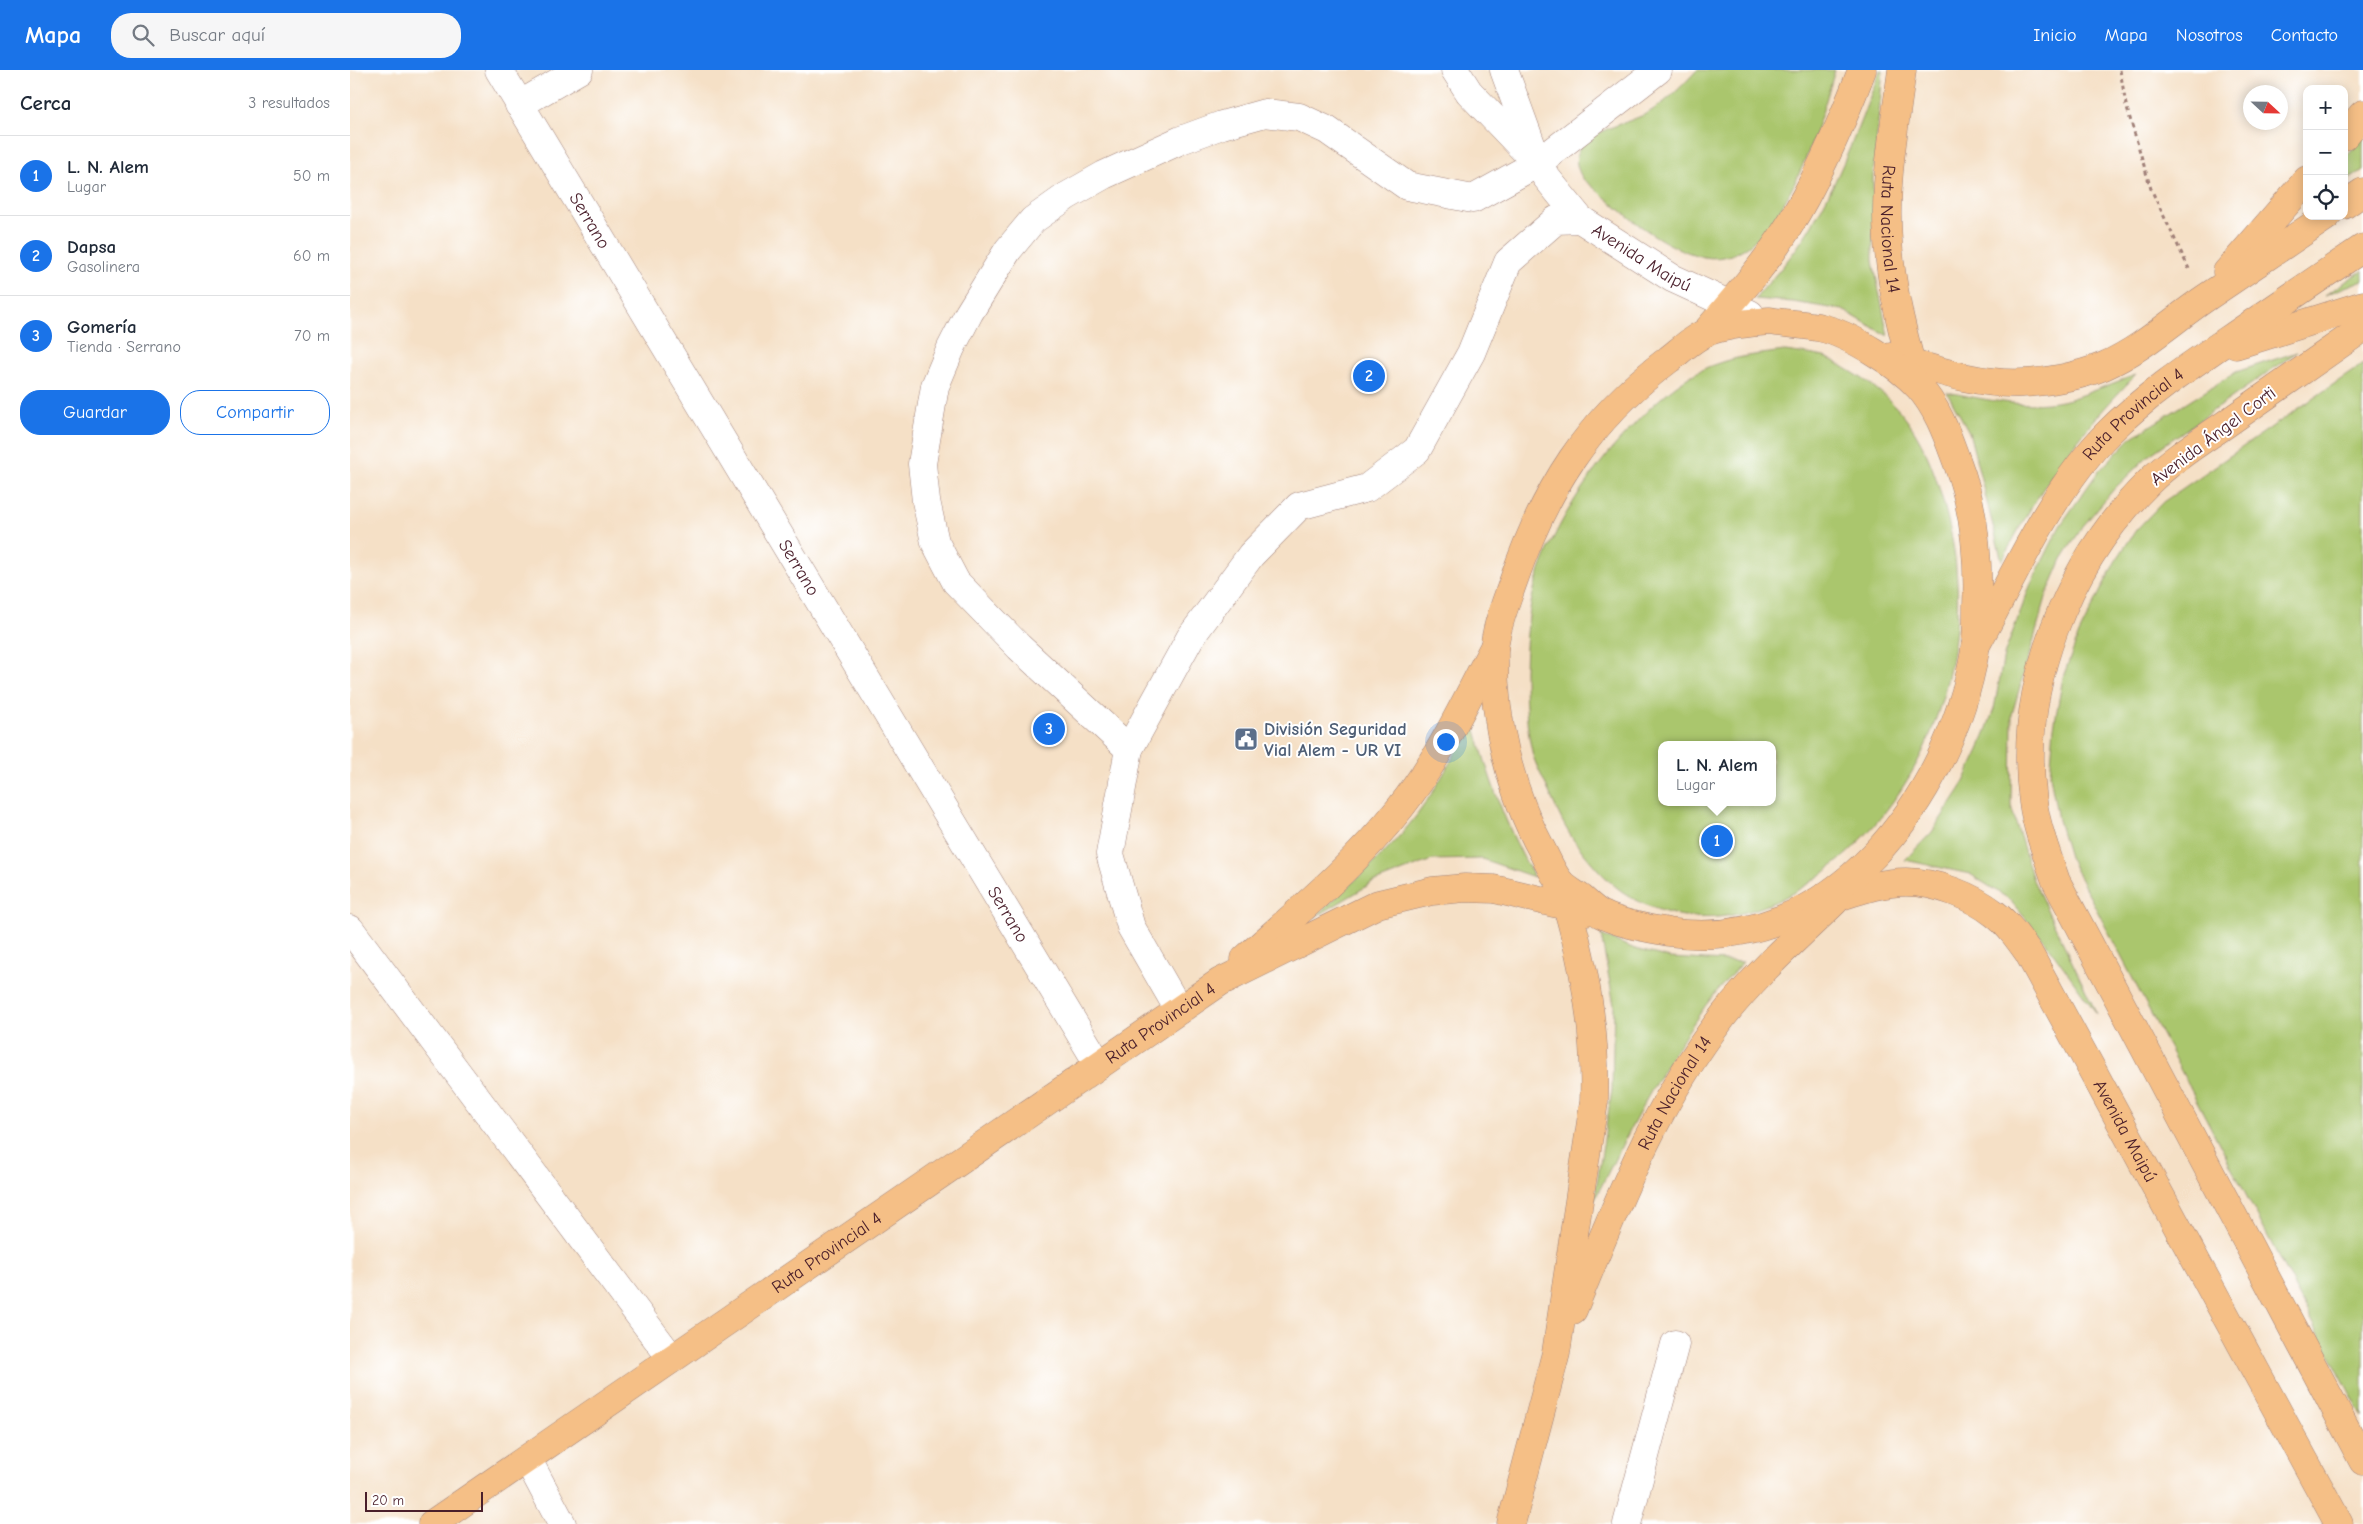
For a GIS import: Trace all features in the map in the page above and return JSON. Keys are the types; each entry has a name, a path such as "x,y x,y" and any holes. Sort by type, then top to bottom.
{"main road":[{"path":"1862,70 1838,132 1806,196 1777,243 1707,331 1646,376 1603,417 1567,464 1541,510 1522,556 1494,647 1499,723 1517,793 1540,848 1564,895 1603,915 1646,928 1710,935 1743,931 1777,921 1812,905 1858,874 1898,828 1935,770 1950,739 1960,709 1975,647 1979,569 1967,488 1939,414 1914,374"},
{"name":"Ruta Nacional 14","path":"1902,70 1890,164 1887,213 1890,260 1896,305 1914,374"},
{"path":"2348,131 2363,114"},
{"path":"2203,299 2303,185"},
{"path":"2348,202 2363,192"},
{"path":"1707,331 1770,321 1825,329 1872,350 1914,374 1952,375 1991,382 2023,383 2069,376 2104,366 2139,346 2203,299 2321,220"},
{"name":"Ruta Provincial 4","path":"1975,647 2047,514 2077,470 2108,433 2141,403 2208,353 2363,248"},
{"path":"2208,353 2363,304"},
{"name":"Avenida Ángel Corti","path":"2363,328 2191,448 2149,482 2114,522 2090,556 2057,620 2048,649 2032,730 2031,766 2033,802 2042,842 2056,881 2363,1461"},
{"name":"Ruta Provincial 4","path":"432,1524 528,1460 1220,982 1340,874 1401,807 1426,772 1449,733 1494,647"},
{"name":"Ruta Nacional 14","path":"1556,1353 1627,1180 1656,1118 1689,1064 1725,1014 1766,967 1839,898 1858,874"},
{"name":"Avenida Maipú","path":"1812,905 1879,886 1906,882 1956,893 1976,902 1996,914 2014,932 2032,960 2339,1524"},
{"name":"Ruta Provincial 4","path":"1220,982 1378,904 1432,891 1465,888 1564,895"},
{"name":"Ruta Nacional 14","path":"1511,1524 1556,1353 1590,1132 1595,1073 1589,1002 1564,895"}],"street":[{"name":"Serrano","path":"499,70 1099,1065"},
{"path":"519,105 579,70"},
{"name":"Avenida Maipú","path":"1455,70 1468,92 1538,163"},
{"name":"Avenida Maipú","path":"1504,70 1538,163 1546,177 1580,220 1672,278 1728,306 1770,321"},
{"path":"1129,749 1018,647 956,582 936,542 926,501 922,464 936,386 951,348 969,313 1008,250 1033,220 1067,196 1104,175 1189,137 1222,125 1265,113 1299,117 1327,130 1407,186 1473,199 1538,163 1658,70"},
{"path":"1179,1010 1131,927 1110,854 1129,749 1190,638 1251,554 1299,506 1367,488 1418,450 1471,353 1508,262 1556,220 1580,220"},
{"path":"350,929 672,1359"},
{"path":"1627,1524 1676,1344"},
{"path":"528,1460 562,1524"}],"path":[{"path":"2120,70 2126,104 2151,189 2203,299"}],"green space":[{"path":"1697,70 1835,70 1818,125 1790,192 1771,222 1750,245 1725,257 1696,255 1665,242 1650,233 1583,179 1577,164 1578,151 1585,142 1596,134 1639,117 1658,107"},
{"path":"1880,70 1883,70 1873,177 1873,261 1888,336 1843,310 1793,302 1755,299 1810,229 1844,162"},
{"path":"2363,138 2363,170 2348,180 2348,175 2348,154"},
{"path":"2363,270 2363,280 2325,295"},
{"path":"1785,351 1828,358 1869,383 1884,395 1908,421 1933,469 1948,519 1957,578 1955,637 1943,696 1933,727 1914,769 1886,811 1852,849 1813,881 1769,904 1723,916 1676,915 1629,896 1615,886 1574,841 1566,828 1533,756 1529,735 1525,670 1530,610 1538,576 1554,536 1588,480 1615,446 1658,401 1691,375 1716,364 1750,356"},
{"path":"2297,352 2148,456 2114,489 2083,526 2062,559 2047,594 2012,714 2011,806 2033,880 2097,1014 2047,944 2009,899 1970,874 1905,860 1932,832 1961,788 1979,750 1994,709 2004,655 2030,586 2060,526 2098,472 2131,438 2236,372"},
{"path":"2363,364 2363,1418 2069,857 2058,820 2050,775 2054,727 2063,677 2079,634 2115,562 2136,530 2163,502"},
{"path":"2136,375 2096,418 2061,462 2030,510 2002,561 1969,432 1947,392 2009,403 2039,404 2070,399"},
{"path":"1473,719 1498,800 1514,838 1534,877 1482,859 1432,860 1372,883 1314,918 1381,856 1406,829 1440,780"},
{"path":"1601,935 1635,949 1670,958 1743,962 1706,1005 1671,1057 1631,1128 1594,1201 1612,1090 1614,1005"}],"place":[{"name":"Dapsa","path":"1369,376"},
{"name":"Gomería","path":"1049,729"},
{"name":"División Seguridad Vial Alem - UR VI","path":"1246,739"},
{"name":"L. N. Alem","path":"1717,841"}]}
